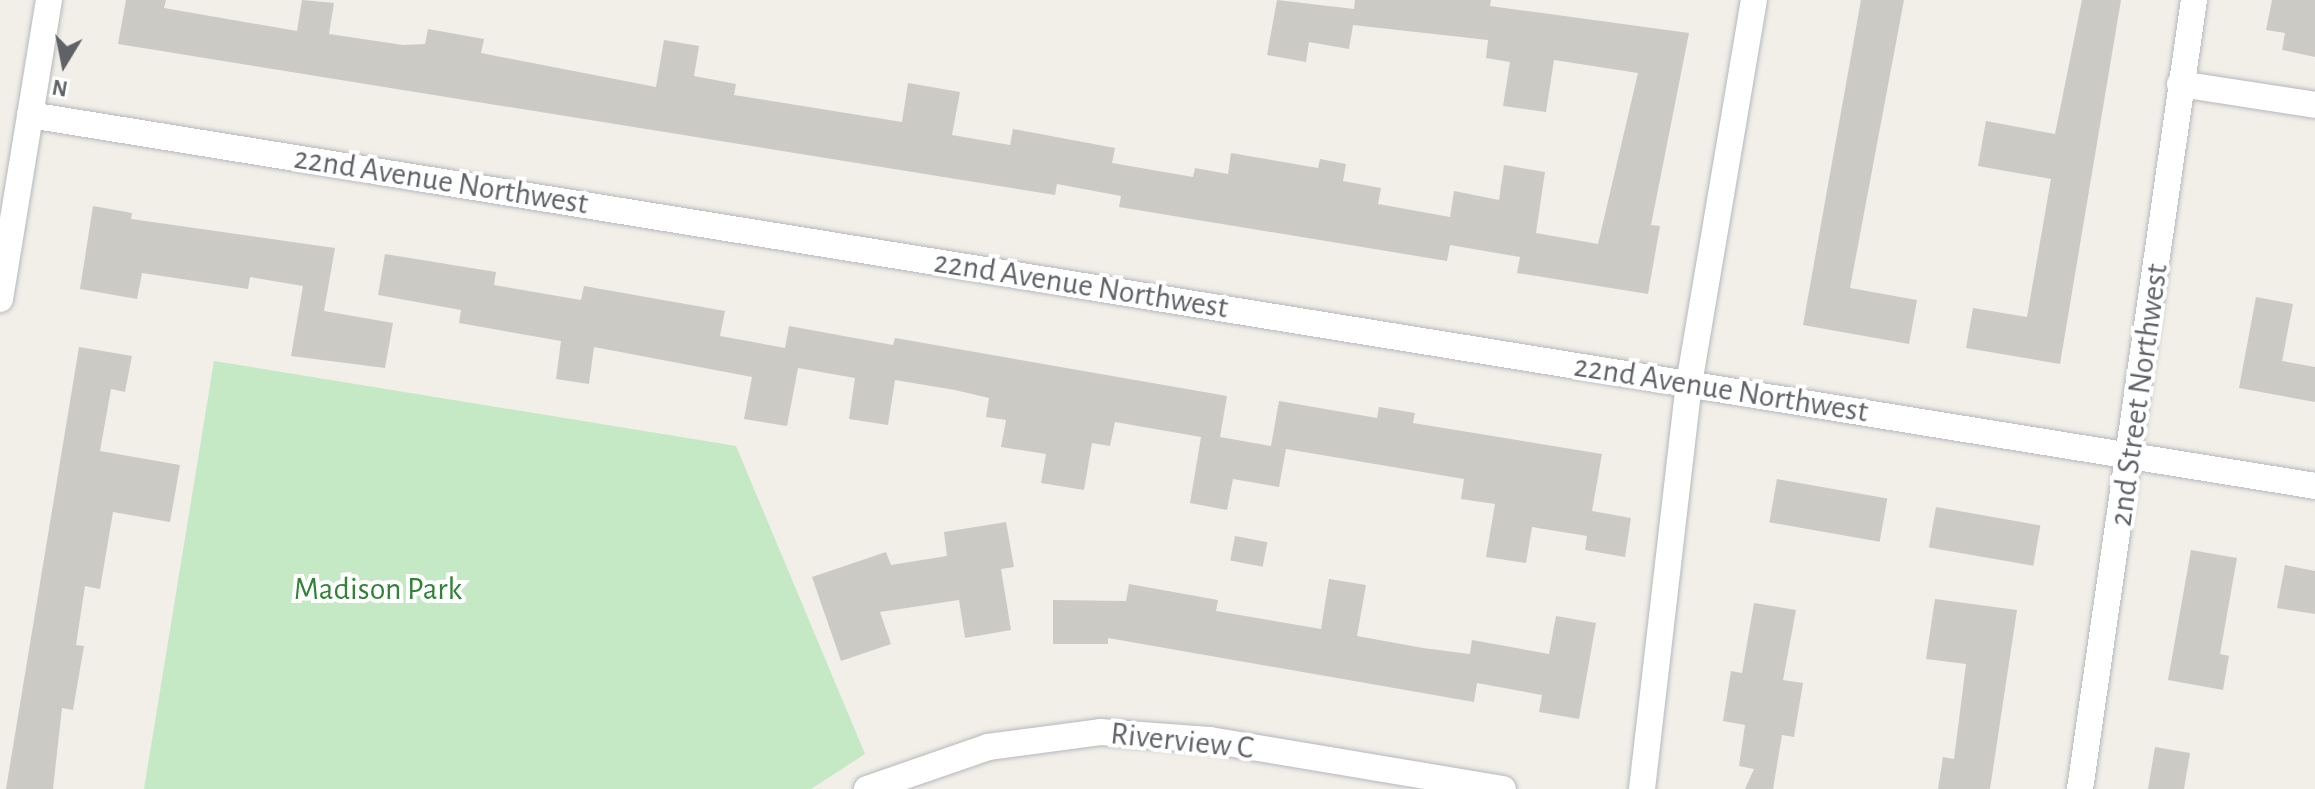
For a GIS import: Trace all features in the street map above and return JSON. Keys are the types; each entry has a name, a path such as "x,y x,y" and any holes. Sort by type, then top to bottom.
{"street":[{"path":"0,299 49,0"},
{"path":"1642,789 1689,384 1754,0"},
{"name":"2nd Street Northwest","path":"2080,789 2132,455 2180,84 2194,0"},
{"path":"2180,84 2315,105"},
{"name":"22nd Avenue Northwest","path":"30,115 2315,486"},
{"name":"Riverview C","path":"867,789 988,747 1100,732 1210,740 1503,789"}],"green space":[{"name":"Madison Park","path":"214,361 736,446 865,754 811,789 144,789"}],"building":[{"path":"126,0 166,0 164,8 297,31 302,0 334,3 329,34 403,45 425,44 428,29 484,39 481,53 656,87 664,40 699,46 694,76 736,84 734,95 902,122 908,83 960,92 952,135 1010,145 1013,129 1115,148 1112,163 1193,177 1195,168 1228,174 1231,153 1318,168 1320,159 1346,164 1343,181 1381,188 1378,204 1450,217 1454,191 1499,200 1504,165 1545,172 1536,233 1598,244 1638,73 1554,60 1546,112 1503,106 1510,62 1486,58 1488,40 1353,25 1349,49 1309,42 1306,62 1267,55 1277,0 1354,9 1355,0 1491,0 1490,6 1689,33 1651,225 1660,226 1648,294 1517,273 1520,257 1450,245 1447,261 1119,207 1121,196 1057,184 1055,195 118,44"},
{"path":"1861,0 1904,0 1850,288 1917,300 1909,344 1803,325"},
{"path":"2082,0 2121,0 2060,364 1966,348 1973,308 2027,317 2051,179 1978,166 1986,121 2055,134"},
{"path":"2272,0 2315,0 2315,57 2282,50 2285,33 2266,30"},
{"path":"93,206 132,213 131,219 335,248 324,311 393,323 385,368 291,356 303,286 250,277 248,289 142,273 137,299 80,289"},
{"path":"385,254 496,272 494,285 581,300 584,286 725,311 720,336 785,348 789,326 893,345 895,338 1227,396 1220,437 1271,446 1279,401 1377,418 1379,407 1415,413 1413,423 1602,454 1592,511 1631,518 1625,557 1585,550 1587,536 1532,527 1526,563 1486,557 1495,504 1461,499 1464,479 1286,449 1279,487 1233,479 1227,510 1190,503 1201,437 1115,422 1110,446 1092,443 1084,490 1041,483 1046,454 1001,447 1006,420 986,417 989,398 895,380 888,425 849,419 855,378 798,368 787,426 744,419 752,377 594,347 589,384 556,379 561,341 459,323 461,310 378,295"},
{"path":"2256,297 2293,304 2282,361 2315,367 2315,402 2239,388"},
{"path":"79,347 132,356 125,392 111,389 100,451 180,465 170,522 113,512 100,589 85,586 76,645 84,646 73,710 62,708 53,789 6,789"},
{"path":"1777,479 1887,498 1880,542 1769,522"},
{"path":"1936,507 2040,525 2033,566 1929,547"},
{"path":"1006,522 1014,567 1001,569 1011,630 965,638 959,600 880,612 891,644 841,661 812,577 886,552 891,565 947,556 944,532"},
{"path":"1235,536 1267,542 1263,567 1230,561"},
{"path":"2191,550 2237,558 2220,654 2229,656 2223,690 2168,680"},
{"path":"2285,565 2315,571 2315,614 2277,608"},
{"path":"1329,579 1366,585 1357,636 1423,648 1470,654 1472,640 1549,654 1556,616 1596,623 1579,719 1539,712 1542,695 1477,683 1474,702 1108,638 1108,644 1053,644 1053,600 1126,601 1129,584 1218,600 1216,611 1321,629"},
{"path":"1935,599 2017,610 1990,789 1938,789 1943,757 1954,759 1966,664 1926,659"},
{"path":"1754,603 1796,610 1783,680 1803,683 1794,737 1782,735 1773,789 1745,789 1754,769 1739,766 1745,725 1723,721 1731,671 1742,673"},
{"path":"2155,747 2190,753 2184,789 2148,789"}]}
